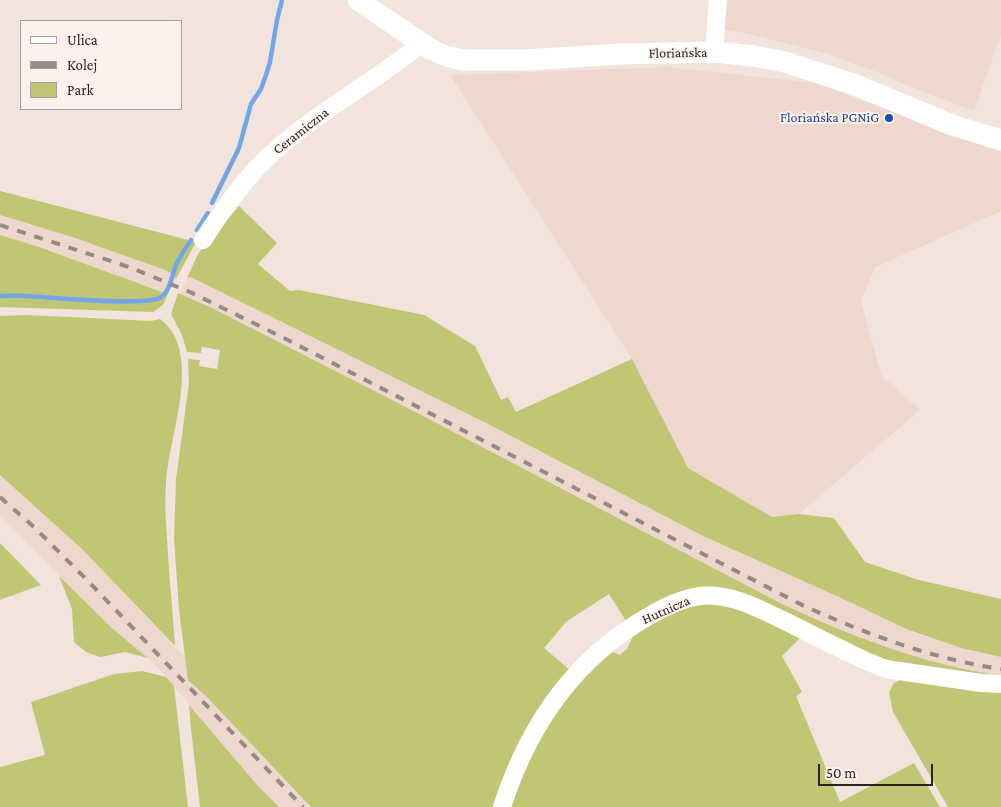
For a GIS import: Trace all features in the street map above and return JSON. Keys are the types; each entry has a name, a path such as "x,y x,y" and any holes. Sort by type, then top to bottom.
{"street":[{"name":"Floriańska","path":"358,0 421,44 446,56 470,61 714,52 754,56 785,62 856,85 952,125 1001,140"},
{"path":"714,52 718,0"},
{"name":"Ceramiczna","path":"202,240 220,213 267,158 300,130 344,98 392,67 421,44"},
{"name":"Hutnicza","path":"502,807 516,768 537,726 584,664 602,647 632,625 657,611 688,598 711,595 741,601 886,669 1001,684"}],"shaded area":[{"path":"724,0 1001,0 1001,34 974,111 825,53 737,31 723,30"},
{"path":"667,67 815,83 1001,152 1001,211 875,267 861,301 881,375 920,410 799,514 772,517 688,468 632,359 450,75"},
{"path":"0,215 72,237 165,270 174,275 176,279 169,292 165,293 39,247 0,235"},
{"path":"191,276 488,424 703,536 841,598 906,630 961,648 1001,657 1001,681 859,646 177,299 187,278"},
{"path":"0,475 82,549 326,807 279,807 258,786 148,658 113,629 0,517"}],"green space":[{"path":"0,191 196,242 176,279 174,275 165,270 72,237 0,215"},
{"path":"239,206 277,243 258,264 290,291 299,290 424,315 475,346 501,400 508,397 516,412 632,359 688,468 772,517 799,514 834,518 865,562 919,580 1001,599 1001,657 961,648 906,629 703,536 488,424 191,277 187,278 198,254"},
{"path":"0,235 39,247 165,293 169,292 163,305 153,312 0,307"},
{"path":"178,293 210,307 398,403 782,604 862,638 916,657 1001,676 1001,682 886,662 712,591 589,650 608,633 626,621 609,594 567,621 544,648 570,670 582,656 584,659 499,807 311,807 206,696 188,680 179,610 174,538 176,479 189,383 188,359 200,360 199,366 217,369 220,350 202,347 201,353 187,352 182,335 171,314"},
{"path":"27,315 151,321 160,319 175,336 179,347 182,374 165,501 175,646 82,549 0,475 0,316"},
{"path":"0,543 41,585 0,600"},
{"path":"59,576 113,629 148,658 125,652 100,657 86,652 74,642 72,609"},
{"path":"717,599 803,635 782,656 802,692 796,696 840,802 914,763 940,807 506,807 556,704 610,651 620,655 627,649 635,632 660,613"},
{"path":"142,671 166,677 174,686 188,807 0,807 0,767 45,755 31,702 114,674"},
{"path":"902,679 1001,688 1001,807 948,807 893,712 889,692 894,683"},
{"path":"189,705 258,786 279,807 200,807"}],"waterway":[{"path":"212,203 239,148 251,104 261,89 266,75 282,0"},
{"path":"197,230 208,213"},
{"path":"0,296 119,301 152,300 161,297 167,290 177,263 191,240"}],"railway":[{"path":"0,225 129,267 190,292 284,338 804,606 852,626 925,652 975,665 1001,669"},
{"path":"0,497 35,528 89,582 303,807"}],"place":[{"name":"Floriańska PGNiG","path":"889,118"}]}
